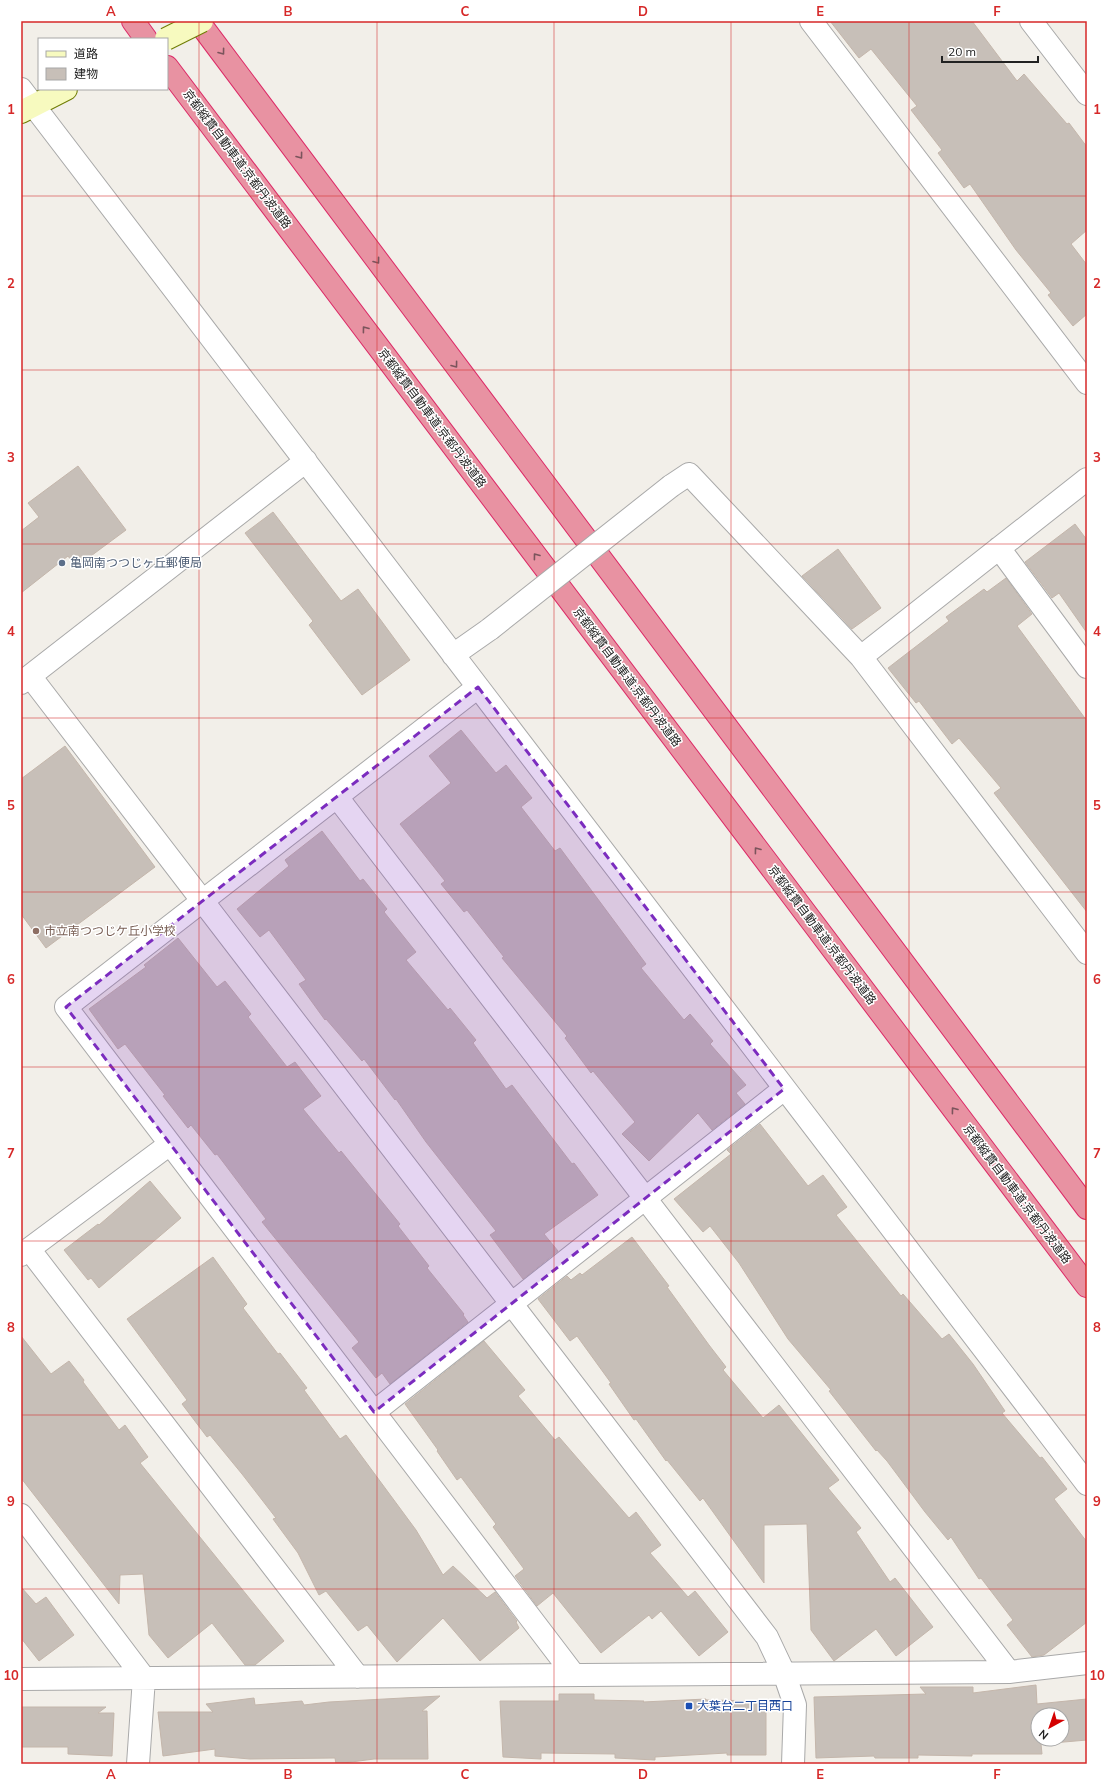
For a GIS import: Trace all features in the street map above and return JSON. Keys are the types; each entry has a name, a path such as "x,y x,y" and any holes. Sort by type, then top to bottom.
{"highway":[{"path":"133,21 145,38"},
{"path":"198,21 1087,1208"},
{"name":"京都縦貫自動車道;京都丹波道路","path":"168,68 1087,1286"}],"street":[{"path":"168,38 202,21"},
{"path":"811,21 1087,383"},
{"path":"1031,21 1087,94"},
{"path":"63,90 25,102 306,461 1087,1484"},
{"path":"306,461 26,679 203,901 767,1637 784,1673 795,1705 793,1764"},
{"path":"453,655 490,629 671,486 689,474 861,657 1087,953"},
{"path":"861,657 1087,479"},
{"path":"999,548 1087,667"},
{"path":"478,687 66,1006 574,1675"},
{"path":"337,796 1009,1672"},
{"path":"374,1412 784,1088"},
{"path":"170,1144 25,1252 358,1677"},
{"path":"21,1515 144,1678 138,1764"},
{"path":"21,1679 1009,1672 1087,1663"}],"highlighted area":[{"path":"478,687 784,1089 374,1412 66,1007"}],"building":[{"path":"830,21 972,21 1017,81 1024,74 1067,124 1069,123 1087,147 1087,230 1071,244 1087,265 1087,314 1073,326 1048,295 1051,293 1016,250 970,184 964,188 938,153 942,150 911,110 917,106 871,49 859,58"},
{"path":"78,466 126,530 76,567 68,556 21,593 21,531 39,517 28,503"},
{"path":"273,512 341,601 358,589 410,660 362,695 309,625 313,621 245,533"},
{"path":"1075,524 1087,540 1087,633 1059,593 1052,598 1025,562"},
{"path":"838,549 881,608 852,629 802,576"},
{"path":"1006,578 1032,614 1017,626 1087,721 1087,912 994,793 1001,788 959,738 952,744 919,701 916,703 888,668 949,621 946,617 984,589 987,592"},
{"path":"461,730 496,773 506,765 532,798 521,807 555,851 560,848 646,964 641,968 684,1020 690,1014 713,1041 710,1044 746,1085 736,1093 745,1104 712,1130 698,1113 649,1161 622,1134 635,1122 593,1071 591,1073 565,1038 567,1036 502,958 504,957 467,910 464,912 441,884 445,881 400,824 451,783 429,756"},
{"path":"65,746 155,867 46,948 21,914 21,779"},
{"path":"322,831 360,881 363,879 387,909 384,912 416,952 406,960 448,1010 450,1008 476,1040 473,1043 506,1089 512,1085 572,1164 574,1163 598,1195 544,1234 558,1251 523,1279 490,1235 496,1231 426,1142 396,1099 395,1100 364,1059 362,1061 326,1019 325,1020 299,984 306,980 269,930 260,937 237,909 289,866 285,860"},
{"path":"178,938 217,987 225,981 251,1014 248,1017 287,1067 295,1062 321,1096 303,1109 339,1153 341,1151 400,1224 398,1226 429,1266 427,1268 464,1314 463,1315 468,1322 390,1384 382,1373 376,1378 352,1348 359,1342 262,1222 266,1219 217,1154 215,1155 191,1125 188,1128 163,1096 165,1095 125,1044 118,1049 89,1009 146,967 144,965"},
{"path":"760,1124 808,1186 823,1175 847,1207 836,1215 901,1296 903,1294 942,1339 949,1334 973,1364 1005,1411 1002,1413 1040,1458 1042,1457 1067,1489 1054,1499 1087,1542 1087,1622 1044,1655 1032,1657 1007,1625 1013,1620 981,1578 979,1579 951,1537 948,1540 887,1461 877,1450 876,1451 829,1391 831,1390 788,1339 739,1263 710,1226 703,1232 674,1199 731,1154 727,1150"},
{"path":"150,1181 181,1218 99,1288 91,1278 88,1280 64,1250 98,1224 99,1225"},
{"path":"632,1237 669,1286 667,1287 726,1367 723,1370 763,1418 779,1405 839,1480 828,1488 861,1528 856,1532 890,1582 895,1578 933,1627 896,1656 876,1629 834,1661 811,1630 807,1524 764,1525 764,1583 703,1498 700,1501 667,1460 666,1461 636,1419 634,1420 609,1384 611,1383 577,1336 570,1341 538,1299 567,1276 571,1280 580,1273 582,1275"},
{"path":"213,1257 247,1304 243,1308 278,1354 280,1353 307,1388 304,1390 340,1439 346,1435 416,1530 443,1575 453,1566 487,1598 495,1592 517,1621 516,1622 519,1628 480,1661 443,1618 397,1662 367,1625 358,1631 326,1591 319,1595 298,1553 273,1519 276,1518 210,1435 207,1437 182,1404 187,1400 127,1319"},
{"path":"21,1336 51,1374 69,1361 119,1430 125,1425 148,1457 140,1463 284,1641 255,1665 245,1665 212,1623 168,1658 149,1635 143,1574 120,1575 119,1604 21,1478"},
{"path":"484,1341 525,1390 518,1396 555,1440 559,1437 629,1518 636,1512 661,1545 650,1553 688,1597 695,1591 728,1632 699,1656 661,1611 652,1619 649,1615 601,1653 553,1593 537,1606 515,1576 524,1569 493,1527 496,1524 461,1477 457,1480 437,1451 438,1450 405,1404"},
{"path":"21,1587 36,1604 46,1597 74,1635 39,1661 21,1638"},
{"path":"1036,1685 1037,1704 1087,1699 1087,1740 1070,1741 1070,1707 1030,1707 1030,1747 1041,1747 1042,1754 972,1754 972,1756 918,1755 918,1758 875,1758 874,1756 816,1758 814,1697 926,1694 920,1687 973,1687 973,1693"},
{"path":"559,1694 594,1694 594,1700 644,1701 643,1702 706,1699 766,1701 766,1755 727,1755 727,1753 655,1757 655,1760 615,1758 615,1754 541,1753 541,1759 503,1757 500,1701 559,1701"},
{"path":"440,1696 422,1711 427,1711 428,1759 374,1759 336,1764 335,1758 250,1759 215,1756 215,1749 163,1756 158,1712 213,1712 206,1704 254,1698 255,1705 302,1701 304,1705 329,1702"},
{"path":"21,1707 106,1707 98,1713 114,1713 112,1756 68,1754 68,1747 21,1747"}],"place":[{"name":"亀岡南つつじヶ丘郵便局","path":"62,563"},
{"name":"市立南つつじケ丘小学校","path":"36,931"},
{"name":"大葉台二丁目西口","path":"689,1706"}]}
